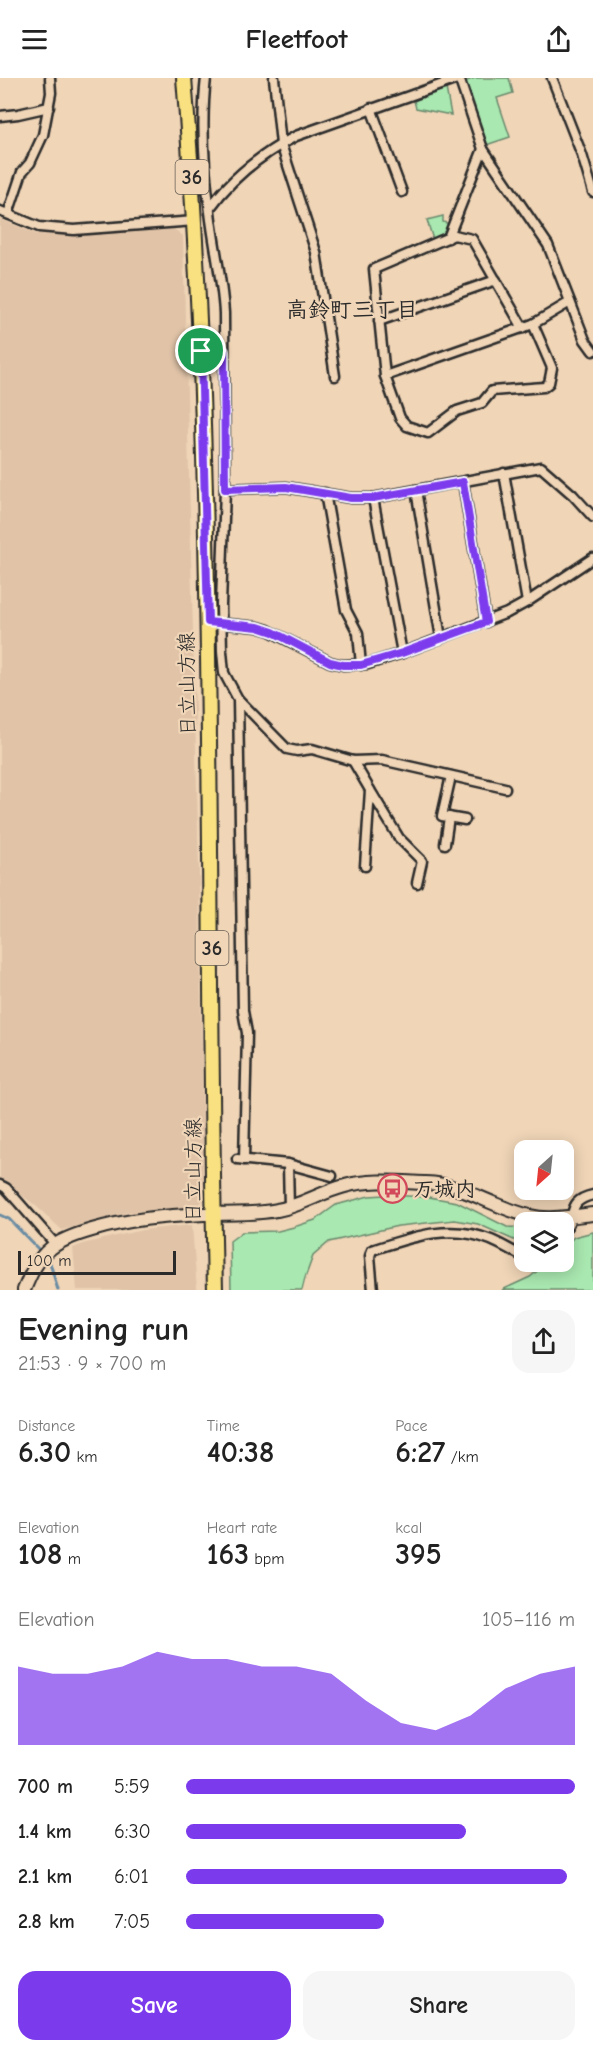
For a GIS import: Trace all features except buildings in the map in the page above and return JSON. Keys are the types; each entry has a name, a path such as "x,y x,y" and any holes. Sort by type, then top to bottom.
{"main road":[{"name":"日立山方線","path":"184,78 195,221 214,622 215,1290"}],"street":[{"path":"50,78 51,93 43,135 30,163 22,172 4,212 39,227 74,230 195,221"},
{"path":"206,78 204,131 209,209 223,290 225,489 214,622 224,673 238,699 287,749 297,751 312,749 353,761 382,760 505,788"},
{"path":"274,78 281,144 316,252 335,376"},
{"path":"209,209 231,182 257,160 296,136 459,78 483,149 548,245 585,340 593,351"},
{"path":"552,78 582,154 593,192"},
{"path":"0,116 49,106"},
{"path":"370,108 402,192"},
{"path":"448,238 483,149"},
{"path":"523,328 472,239 454,235 374,268 385,376 400,418 407,426 428,433 457,411 482,403 492,391 544,387 549,382 552,368 533,324"},
{"path":"379,321 496,280"},
{"path":"385,376 533,324 570,302"},
{"path":"201,351 224,351"},
{"path":"225,489 286,487 351,498 373,498 541,466 593,517"},
{"path":"504,473 527,602"},
{"path":"463,482 486,622"},
{"path":"416,489 441,638"},
{"path":"325,493 346,610 358,633 361,665"},
{"path":"373,498 402,653"},
{"path":"214,622 258,627 330,662 361,665 402,653 486,622 527,602 593,558"},
{"path":"238,699 243,1011 247,1033 241,1160 288,1164 332,1176"},
{"path":"353,761 399,838 422,861 417,883"},
{"path":"451,776 442,816 465,820"},
{"path":"365,866 370,790"},
{"path":"445,844 449,818"},
{"path":"288,1164 289,1208"},
{"path":"24,1290 38,1261 53,1247 79,1234 117,1222 151,1217 256,1213 289,1208 356,1183 429,1183 457,1188 515,1212"},
{"path":"0,1185 6,1188 53,1247"},
{"path":"573,1212 574,1204 580,1198 593,1195"},
{"path":"574,1216 593,1214"},
{"path":"373,1290 370,1256 372,1250 414,1237 435,1232 456,1231 475,1234 514,1252"}],"shaded area":[{"path":"0,219 36,234 79,235 172,227 183,236 199,871 204,1199 196,1208 130,1212 62,1230 35,1205 0,1180"},
{"path":"192,1225 197,1290 77,1290 73,1248 142,1230"}],"green space":[{"path":"475,78 509,78 513,93 497,98 510,137 486,145 464,82"},
{"path":"446,88 451,115 416,108 414,101"},
{"path":"443,216 443,222 453,225 448,238 434,243 427,220"},
{"path":"369,1196 429,1197 457,1202 507,1227 514,1227 514,1240 478,1224 455,1220 398,1226 329,1242 313,1256 302,1290 231,1290 230,1241 242,1232 278,1231 294,1227 315,1220 336,1205"},
{"path":"593,1232 593,1290 502,1290 536,1272 574,1272 574,1237"}],"waterway":[{"path":"0,1215 9,1219 42,1253"},
{"path":"46,1258 50,1263 58,1290"}],"place":[{"name":"万城内","path":"392,1189"}],"district":[{"name":"高鈴町三丁目","path":"352,309"}],"route":[{"path":"201,351 224,351 225,489 286,487 351,498 373,498 463,482 486,622 402,653 361,665 343,665 321,659 286,638 258,627 208,622 201,351"}]}
